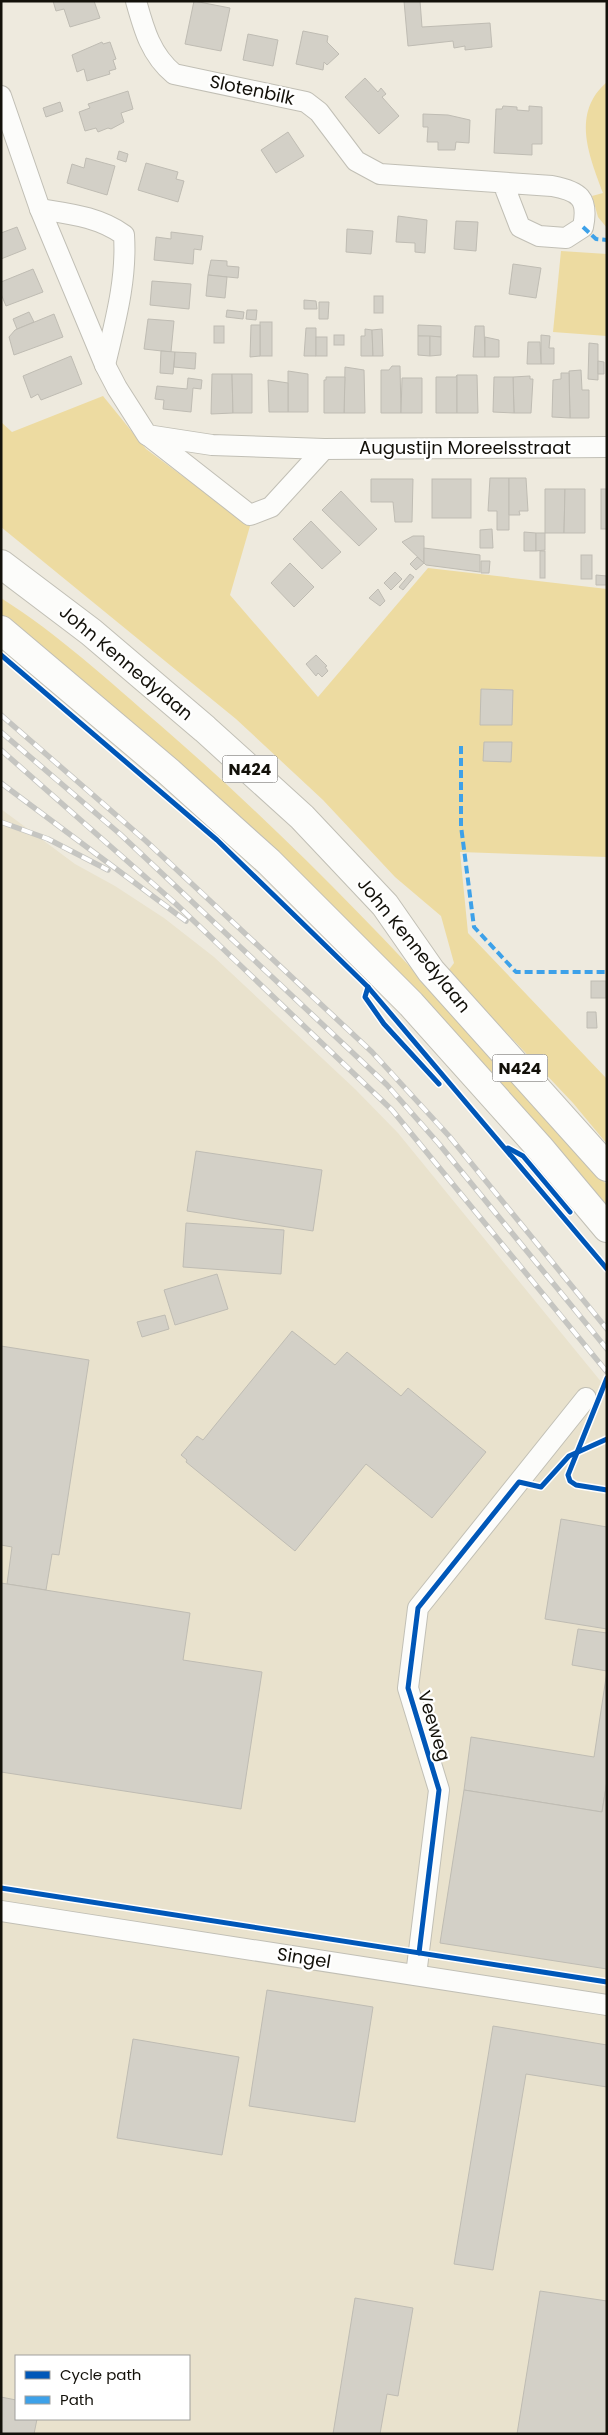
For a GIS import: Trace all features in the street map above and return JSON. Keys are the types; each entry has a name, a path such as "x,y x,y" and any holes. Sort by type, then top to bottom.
{"highway":[{"name":"John Kennedylaan","path":"1,564 91,632 205,729 302,817 385,905 432,971 607,1167"},
{"name":"N424","path":"1,630 169,772 275,869 411,1004 539,1147 607,1228"}],"street":[{"name":"Slotenbilk","path":"136,1 147,38 160,63 174,74 306,102 320,112 356,160 380,174 504,183"},
{"path":"1,96 40,209 105,365 117,388 148,434 250,515 271,507 324,449"},
{"path":"40,209 82,215 110,225 124,236 126,259 123,287 105,365"},
{"name":"Augustijn Moreelsstraat","path":"148,434 212,444 324,449 607,448"},
{"name":"Veeweg","path":"416,1975 439,1790 408,1688 418,1608 586,1398"},
{"name":"Singel","path":"1,1911 607,2005"}],"shaded area":[{"path":"607,82 607,228 598,217 592,196 603,193 589,149 586,121 589,107 596,94"},
{"path":"561,251 607,254 607,336 553,332"},
{"path":"103,396 146,449 250,526 230,595 318,697 428,568 607,589 607,857 460,852 468,933 607,1079 607,1144 573,1103 448,971 454,963 441,916 395,877 323,800 236,719 1,527 1,422 12,432"},
{"path":"1,598 63,642 160,725 279,834 336,890 446,1005 607,1185 607,1209 1,620"},
{"path":"1,809 75,864 115,886 164,918 214,957 355,1089 398,1133 607,1389 607,2434 1,2434"}],"building":[{"path":"53,1 94,1 100,18 70,27 64,9 56,11"},
{"path":"194,1 230,8 221,51 185,44"},
{"path":"404,1 420,1 422,27 490,23 492,47 465,50 465,46 454,48 453,41 408,46"},
{"path":"303,31 328,36 327,42 339,54 327,65 324,62 323,70 296,64"},
{"path":"248,34 278,40 273,66 243,60"},
{"path":"102,42 103,44 110,42 116,59 113,60 116,69 109,71 110,74 87,81 84,69 77,72 72,55"},
{"path":"365,78 378,92 381,88 386,94 382,97 399,116 379,134 345,97"},
{"path":"128,91 133,109 121,113 124,122 111,129 108,128 98,132 96,128 85,131 79,112 90,108 88,104"},
{"path":"60,102 63,111 46,117 43,108"},
{"path":"503,106 517,107 517,110 529,111 529,106 542,107 542,144 532,144 532,155 494,153 496,109 502,109"},
{"path":"423,114 448,115 470,120 469,143 456,142 455,150 438,150 438,142 427,142 428,127 423,127"},
{"path":"288,132 304,156 276,173 261,150"},
{"path":"119,151 128,154 126,162 117,159"},
{"path":"86,158 115,166 107,195 67,183 72,164 84,168"},
{"path":"146,163 178,172 176,179 184,181 178,202 138,190"},
{"path":"398,216 427,220 425,253 415,252 415,243 396,242"},
{"path":"456,221 478,222 476,251 454,249"},
{"path":"17,227 26,249 1,259 1,233"},
{"path":"347,229 373,231 371,254 346,252"},
{"path":"171,232 203,236 201,250 194,249 193,264 154,260 156,237 171,239"},
{"path":"211,260 227,261 227,266 239,267 238,278 208,275"},
{"path":"513,264 541,268 536,298 509,294"},
{"path":"33,269 43,292 6,306 1,294 1,282"},
{"path":"208,275 227,277 225,298 206,296"},
{"path":"152,281 191,284 189,309 150,305"},
{"path":"374,296 383,296 383,313 374,313"},
{"path":"304,300 316,301 317,309 304,309"},
{"path":"319,302 329,302 328,319 319,319"},
{"path":"227,310 244,312 243,319 226,317"},
{"path":"247,310 257,310 256,320 246,319"},
{"path":"29,312 34,322 17,329 13,319"},
{"path":"54,314 63,337 14,355 9,337 15,330"},
{"path":"148,319 174,321 171,352 144,349"},
{"path":"260,322 272,322 272,356 260,356"},
{"path":"251,325 260,325 260,356 250,357"},
{"path":"418,325 441,326 441,337 418,336"},
{"path":"214,326 224,326 224,343 214,343"},
{"path":"475,326 484,326 485,357 473,357"},
{"path":"306,328 316,328 316,356 304,356"},
{"path":"365,329 372,330 373,356 361,356 361,336 365,336"},
{"path":"382,329 383,356 373,356 372,330"},
{"path":"334,335 344,335 344,345 334,345"},
{"path":"541,335 550,336 549,348 554,348 554,364 541,364"},
{"path":"418,336 430,336 430,356 418,355"},
{"path":"430,336 441,337 441,355 430,356"},
{"path":"316,337 327,337 327,356 316,356"},
{"path":"485,337 499,340 499,357 485,357"},
{"path":"528,342 540,342 541,364 527,364"},
{"path":"589,343 598,344 598,380 588,379"},
{"path":"161,351 175,352 173,374 160,373"},
{"path":"175,352 196,353 195,369 174,367"},
{"path":"71,356 82,384 41,400 38,394 31,398 23,376"},
{"path":"598,361 604,362 604,374 598,374"},
{"path":"392,366 400,366 401,413 381,413 381,370 389,370"},
{"path":"345,367 364,370 365,413 344,413"},
{"path":"581,370 582,390 589,390 589,418 570,418 569,371"},
{"path":"288,371 308,374 308,412 288,412"},
{"path":"561,373 569,373 570,418 552,417 553,380 561,379"},
{"path":"212,374 232,374 233,413 211,414"},
{"path":"232,374 252,374 252,413 233,413"},
{"path":"457,375 457,413 436,413 436,377 456,377"},
{"path":"457,375 477,375 478,413 457,413"},
{"path":"530,376 530,379 533,379 531,413 514,413 513,377"},
{"path":"326,377 345,377 344,413 324,413 324,380 326,380"},
{"path":"494,377 513,377 514,413 493,412"},
{"path":"188,378 202,380 201,389 193,388 191,412 163,409 164,400 155,399 157,386 187,389"},
{"path":"402,378 422,378 422,413 401,413"},
{"path":"268,380 288,383 288,412 269,412"},
{"path":"490,478 509,478 509,530 497,530 497,511 488,511"},
{"path":"509,478 526,478 528,511 519,511 520,515 509,515"},
{"path":"371,479 413,479 412,522 395,522 393,502 371,502"},
{"path":"432,479 471,479 471,518 432,518"},
{"path":"545,489 565,489 564,533 545,533"},
{"path":"565,489 585,489 585,533 564,533"},
{"path":"601,489 607,489 607,529 601,529"},
{"path":"341,491 377,529 359,546 322,510"},
{"path":"311,521 341,552 322,569 293,539"},
{"path":"492,529 493,548 480,548 480,530"},
{"path":"524,532 536,533 536,551 524,551"},
{"path":"536,533 545,533 545,550 536,551"},
{"path":"413,536 424,536 424,563 402,542"},
{"path":"424,548 480,555 480,572 426,565 424,563"},
{"path":"540,551 545,551 545,578 540,578"},
{"path":"581,555 592,555 592,579 581,579"},
{"path":"417,557 424,563 416,570 410,564"},
{"path":"481,561 490,561 489,573 481,573"},
{"path":"290,563 314,587 294,607 271,583"},
{"path":"395,572 402,579 391,590 384,583"},
{"path":"410,574 414,577 403,590 399,587"},
{"path":"596,575 607,576 607,585 596,585"},
{"path":"378,589 385,601 380,606 369,598"},
{"path":"316,655 327,666 325,667 328,671 322,677 318,673 316,676 306,664"},
{"path":"481,689 513,690 512,725 480,725"},
{"path":"484,742 512,742 511,762 483,761"},
{"path":"591,981 606,981 606,998 591,998"},
{"path":"587,1012 596,1012 597,1028 587,1028"},
{"path":"196,1151 322,1170 313,1231 187,1211"},
{"path":"186,1223 284,1230 281,1274 183,1267"},
{"path":"217,1274 228,1309 175,1325 164,1290"},
{"path":"165,1315 169,1329 142,1337 137,1322"},
{"path":"292,1331 335,1365 347,1352 401,1396 408,1388 486,1452 432,1518 366,1464 295,1551 186,1462 187,1460 181,1455 197,1436 203,1440"},
{"path":"1,1346 89,1360 59,1555 52,1554 46,1590 7,1584 12,1547 1,1545"},
{"path":"561,1519 607,1527 607,1629 545,1619"},
{"path":"1,1583 190,1613 183,1660 262,1672 241,1809 1,1772"},
{"path":"578,1629 607,1633 607,1671 572,1665"},
{"path":"607,1671 607,1781 602,1812 464,1790 471,1737 594,1757"},
{"path":"607,1781 607,1969 440,1943 464,1790 602,1812"},
{"path":"267,1990 373,2007 355,2122 249,2106"},
{"path":"493,2026 607,2045 607,2087 526,2074 493,2270 454,2264"},
{"path":"133,2039 239,2057 222,2155 117,2138"},
{"path":"540,2291 607,2301 607,2434 517,2434"},
{"path":"355,2298 413,2308 398,2396 387,2394 380,2434 333,2434"},
{"path":"1,2397 15,2400 15,2420 37,2420 34,2434 1,2434"}],"railway":[{"path":"1,715 146,841 372,1052 449,1136 607,1329"},
{"path":"1,732 120,834 387,1085 439,1144 607,1349"},
{"path":"1,750 176,904 392,1110 607,1372"},
{"path":"1,783 186,921"},
{"path":"1,822 48,839 108,870"}],"marked path":[{"path":"583,227 596,239 607,240"},
{"path":"461,746 461,826 474,927 516,972 607,972"}],"cycle path":[{"path":"1,655 217,840 368,987 607,1269"},
{"path":"368,987 365,997 384,1024 439,1084"},
{"path":"508,1148 523,1156 570,1212"},
{"path":"607,1378 568,1475 570,1481 576,1485 607,1490"},
{"path":"419,1953 439,1790 408,1688 418,1608 519,1482 541,1487 569,1456 607,1439"},
{"path":"1,1888 607,1982"}]}
